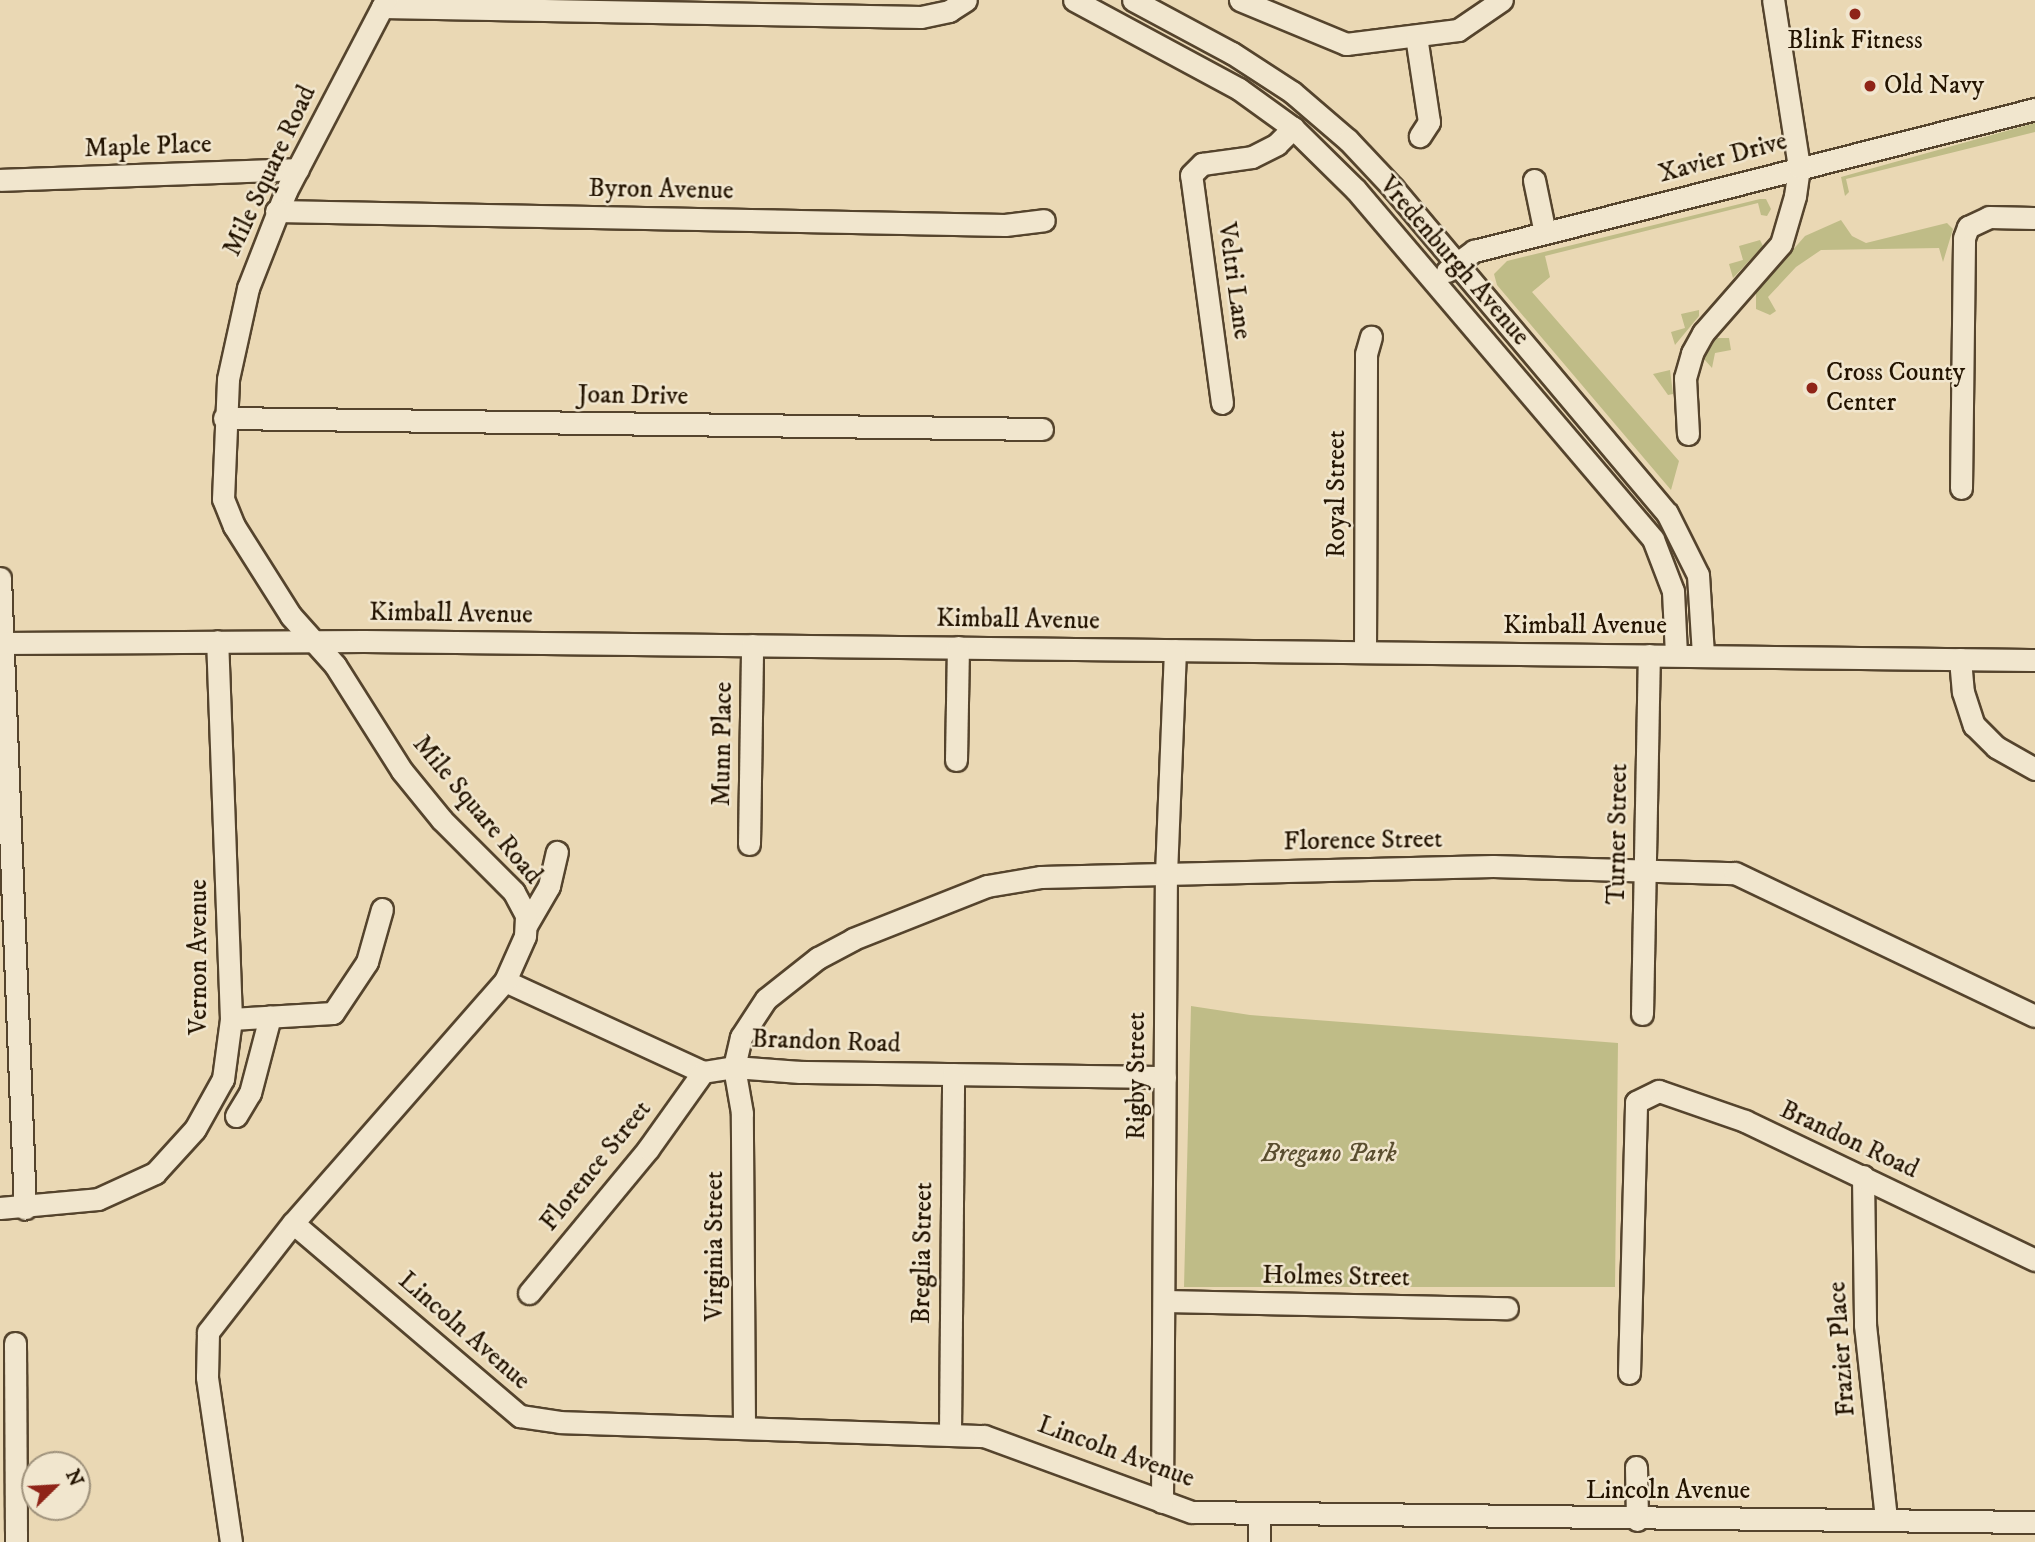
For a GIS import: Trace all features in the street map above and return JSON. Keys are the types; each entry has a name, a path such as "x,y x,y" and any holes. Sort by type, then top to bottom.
{"street":[{"path":"384,3 921,17 949,11 966,0"},
{"name":"Vredenburgh Avenue","path":"1074,0 1199,65 1293,128 1356,190 1653,538 1670,577 1676,654"},
{"name":"Vredenburgh Avenue","path":"1133,0 1252,65 1311,108 1365,156 1644,483 1672,520 1692,558 1703,608 1703,655"},
{"path":"1240,0 1346,44 1458,30 1502,0"},
{"path":"1688,434 1685,378 1692,353 1703,333 1781,244 1799,167 1773,0"},
{"name":"Mile Square Road","path":"231,1542 207,1377 206,1341 219,1316 293,1223 505,981 522,951 527,924 514,892 415,788 335,665 291,616 226,509 221,489 224,418 237,325 276,211 384,3"},
{"path":"1416,36 1429,122 1420,136"},
{"name":"Xavier Drive","path":"1435,281 1474,251 2035,109"},
{"name":"Veltri Lane","path":"1222,403 1191,175 1194,167 1252,157 1277,144 1293,128"},
{"name":"Maple Place","path":"0,180 298,169"},
{"path":"1534,180 1545,233"},
{"name":"Byron Avenue","path":"276,211 1005,225 1044,220"},
{"path":"1961,488 1964,238 1968,228 1989,217 2034,218"},
{"name":"Royal Street","path":"1365,652 1366,354 1371,337"},
{"name":"Joan Drive","path":"224,418 1042,429"},
{"path":"1623,500 1644,483"},
{"path":"0,579 25,1209"},
{"name":"Vernon Avenue","path":"0,1208 25,1209 114,1194 155,1173 175,1155 223,1079 231,1019 217,641"},
{"name":"Kimball Avenue","path":"2,643 313,641 2035,660"},
{"name":"Munn Place","path":"749,844 752,645"},
{"path":"956,760 958,647"},
{"name":"Rigby Street","path":"1162,1502 1166,874 1175,650"},
{"name":"Turner Street","path":"1642,1014 1649,654"},
{"path":"1960,659 1963,692 1974,725 1996,747 2035,769"},
{"path":"527,924 549,886 557,852"},
{"name":"Florence Street","path":"734,1067 741,1037 766,999 818,958 853,939 987,886 1041,877 1493,866 1735,873 1790,895 2035,1016"},
{"path":"231,1019 333,1013 367,962 382,909"},
{"path":"505,981 703,1072"},
{"path":"236,1116 250,1093 270,1017"},
{"name":"Brandon Road","path":"703,1072 734,1067 1165,1077"},
{"name":"Virginia Street","path":"734,1067 742,1113 744,1425"},
{"name":"Florence Street","path":"529,1293 648,1149 703,1072"},
{"name":"Breglia Street","path":"950,1433 953,1074"},
{"name":"Brandon Road","path":"1629,1373 1636,1102 1660,1091 1745,1121 2035,1260"},
{"name":"Frazier Place","path":"1863,1176 1865,1325 1886,1518"},
{"name":"Lincoln Avenue","path":"293,1223 520,1416 560,1422 744,1425 950,1433 1020,1446 1192,1512 1637,1520 1886,1518 2035,1522"},
{"name":"Holmes Street","path":"1164,1301 1507,1308"},
{"path":"15,1343 16,1542"},
{"path":"1636,1467 1637,1520"},
{"path":"1259,1513 1259,1542"}],"green space":[{"path":"2035,123 2035,132 1846,179 1849,192 1845,196 1841,177"},
{"path":"1766,199 1771,209 1767,216 1761,215 1758,203 1545,256 1550,277 1532,292 1679,461 1671,490 1497,285 1494,274 1507,261"},
{"path":"1841,220 1852,236 1866,243 1947,223 1953,229 1943,262 1939,248 1821,250 1796,267 1768,297 1776,311 1770,315 1756,309 1756,292 1805,236"},
{"path":"1760,240 1763,246 1733,278 1729,264 1743,260 1739,246"},
{"path":"1699,310 1699,316 1675,345 1671,332 1685,328 1681,314"},
{"path":"1716,338 1729,338 1731,350 1715,353 1712,368 1704,359"},
{"path":"1670,370 1673,394 1668,395 1653,374"},
{"name":"Bregano Park","path":"1191,1006 1250,1015 1618,1043 1615,1287 1184,1287"}],"place":[{"name":"Blink Fitness","path":"1855,14"},
{"name":"Old Navy","path":"1870,86"},
{"name":"Cross County Center","path":"1812,388"}]}
